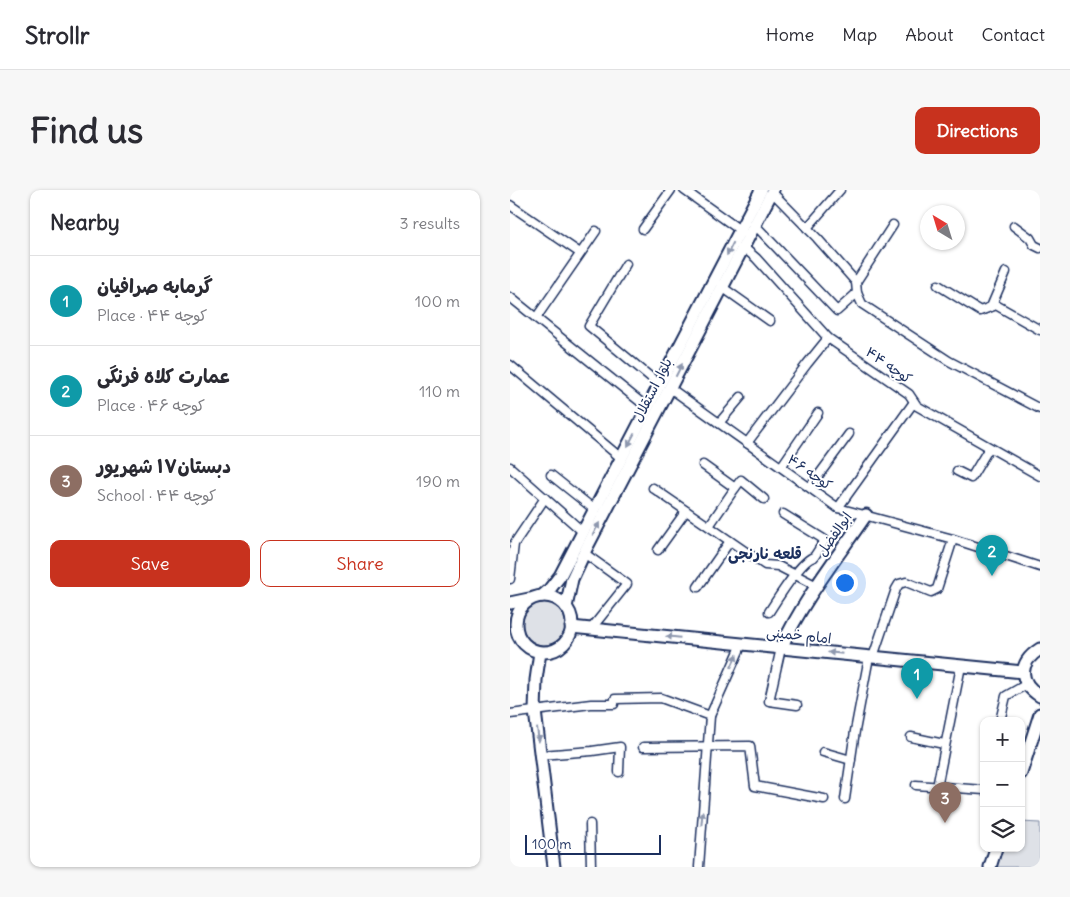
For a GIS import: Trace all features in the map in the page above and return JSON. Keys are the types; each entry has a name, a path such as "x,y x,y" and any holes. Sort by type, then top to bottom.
{"main road":[{"name":"بلوار استقلال","path":"566,606 572,579 665,387 744,233 769,191"},
{"name":"بلوار استقلال","path":"536,597 549,590 560,576 648,408 665,387 722,287 743,247 744,233 755,225 769,191"},
{"name":"ابوالفضل","path":"781,648 815,585 866,515"},
{"path":"510,603 536,597 551,597 559,600 566,606 570,613 571,627 569,636 564,643 549,651 540,652 531,649 514,634 518,611 536,597"},
{"name":"امام خمینی","path":"571,627 1023,672"},
{"path":"1040,649 1031,655 1025,663 1023,672 1030,689 1040,696"},
{"path":"540,652 536,680 535,711 554,867"},
{"path":"1025,762 1040,714"},
{"path":"990,867 995,852"}],"street":[{"path":"643,229 671,190"},
{"path":"684,190 744,233"},
{"path":"807,228 840,190"},
{"path":"769,191 807,228 856,282 857,293 862,304 949,360 1040,409"},
{"path":"510,205 580,253"},
{"path":"755,225 837,312 857,293"},
{"path":"856,282 893,225"},
{"path":"1014,226 1030,238 1034,245 1040,248"},
{"path":"536,318 596,231"},
{"name":"کوچه ۴۴","path":"743,247 756,258 828,338 909,394 917,406 1040,476"},
{"name":"کوچه ۴۶","path":"626,264 589,326 665,387 838,508 953,539 1040,567"},
{"path":"991,307 1006,272"},
{"path":"938,285 980,311 996,305 1040,330"},
{"path":"722,287 770,321"},
{"path":"510,297 648,408"},
{"path":"747,443 828,338"},
{"path":"510,365 622,458"},
{"path":"719,423 741,397"},
{"path":"838,508 914,402"},
{"path":"781,467 818,413"},
{"path":"810,487 850,434"},
{"path":"957,471 971,478 989,448"},
{"path":"703,465 734,488"},
{"path":"510,467 583,532"},
{"path":"551,475 595,510"},
{"path":"709,526 741,480 764,499"},
{"path":"653,488 765,565 778,566 815,585"},
{"path":"510,578 512,543 545,498"},
{"path":"658,550 686,511"},
{"path":"769,612 794,574 810,557 814,557 825,540 783,514"},
{"path":"845,799 855,731 871,657 896,589 899,584 906,582 931,592 937,589 953,539"},
{"path":"698,587 730,541"},
{"path":"584,553 627,584 591,629"},
{"path":"698,867 710,716 742,644"},
{"path":"781,648 768,701 797,705"},
{"path":"937,787 961,666"},
{"path":"1001,717 1006,696 1027,684"},
{"path":"510,714 592,704 614,704 615,699 661,698 710,716"},
{"path":"911,737 944,744"},
{"path":"643,747 750,746 755,786 824,799"},
{"path":"540,756 620,747 619,772"},
{"path":"823,752 851,760"},
{"path":"916,786 980,790"},
{"path":"590,824 591,867"}],"shaded area":[{"path":"540,601 548,601 560,607 566,623 560,639 548,645 540,645 528,639 522,627 522,619 528,607"},
{"path":"1025,822 1040,823 1040,867 996,867 1000,852 1025,852"}],"place":[{"name":"عمارت کلاه فرنگی","path":"992,576"},
{"name":"گرمابه صرافیان","path":"917,699"},
{"name":"دبستان۱۷ شهریور","path":"945,823"}],"district":[{"name":"قلعه نارنجی","path":"765,553"}]}
